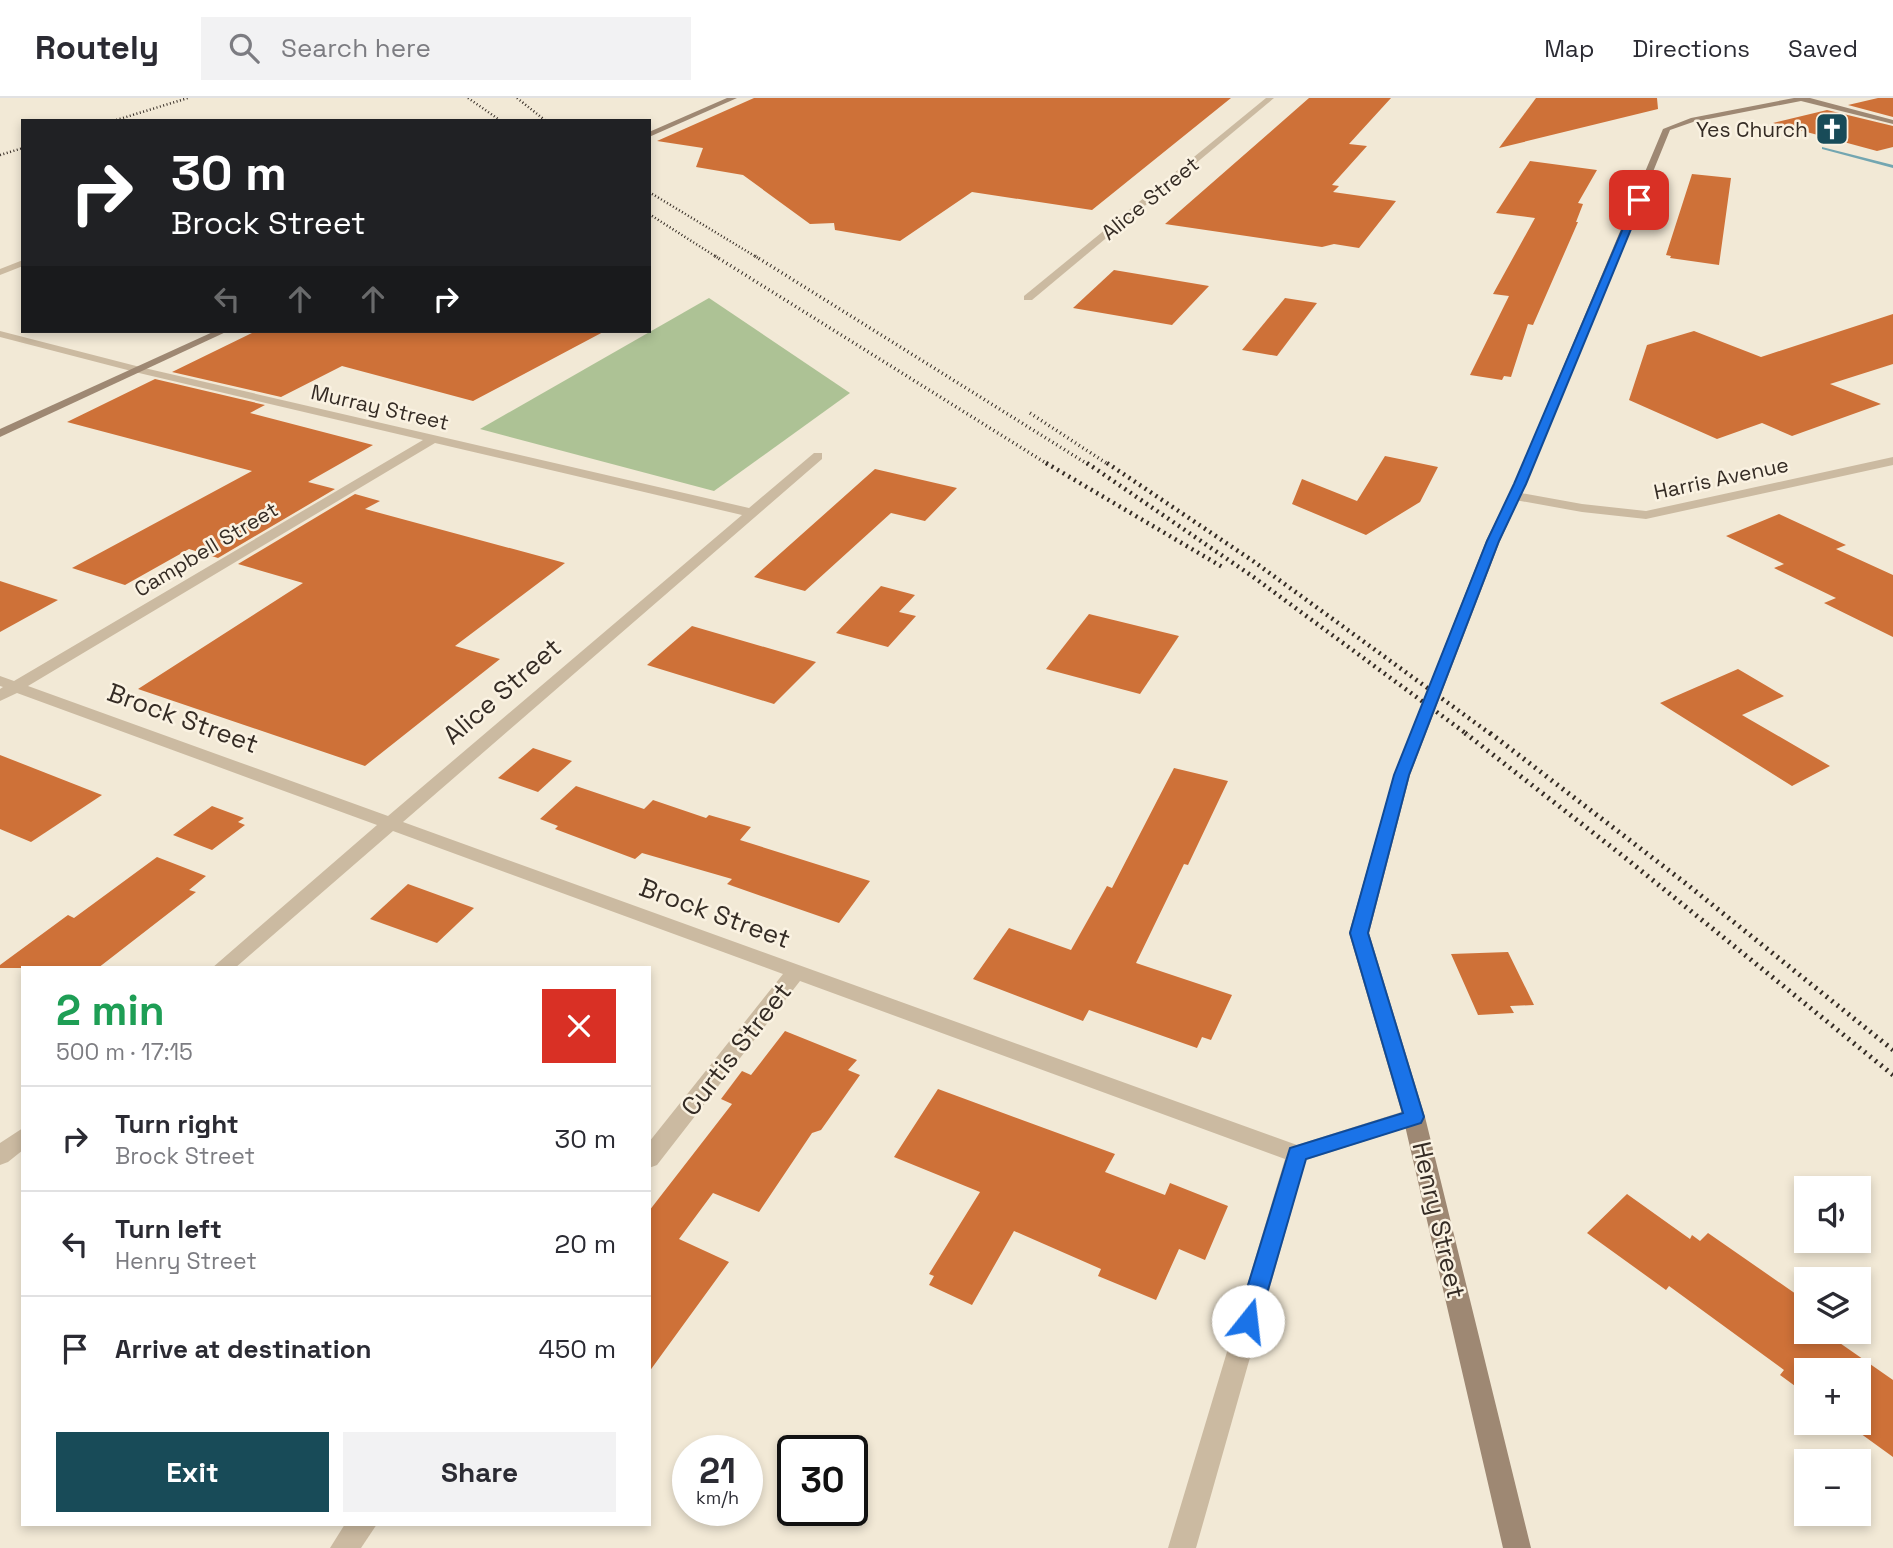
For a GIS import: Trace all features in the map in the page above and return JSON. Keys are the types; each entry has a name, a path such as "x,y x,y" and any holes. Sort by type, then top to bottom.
{"main road":[{"path":"651,134 733,98"},
{"path":"1802,98 1893,122"},
{"name":"Henry Street","path":"1517,1548 1414,1117 1359,933 1402,775 1493,541 1667,129 1691,120 1802,98"},
{"path":"1822,98 1893,115"},
{"path":"0,433 219,333"}],"street":[{"name":"Alice Street","path":"1028,298 1270,98"},
{"path":"0,272 21,264"},
{"name":"Murray Street","path":"0,334 139,370 752,513"},
{"name":"Campbell Street","path":"5,687 433,439"},
{"name":"Alice Street","path":"224,966 818,456"},
{"name":"Harris Avenue","path":"1514,496 1582,508 1646,515 1893,461"},
{"name":"Brock Street","path":"5,687 391,824 1297,1154"},
{"name":"Curtis Street","path":"651,1157 796,972"},
{"path":"1182,1548 1297,1154 1414,1117"},
{"path":"0,1156 21,1139"},
{"path":"344,1548 361,1526"}],"green space":[{"path":"709,298 850,393 714,491 480,429"}],"building":[{"path":"754,98 1231,98 1092,210 972,192 900,241 835,230 834,223 810,224 743,175 696,167 703,148 657,141"},
{"path":"1309,98 1391,98 1349,144 1367,146 1332,185 1339,186 1333,192 1396,201 1359,248 1334,244 1322,247 1165,224"},
{"path":"1536,98 1657,98 1658,109 1499,148"},
{"path":"1878,98 1893,98 1893,117 1848,105"},
{"name":"Yes Church","path":"1827,110 1893,126 1893,147 1877,151 1773,123"},
{"path":"1530,161 1597,170 1578,203 1583,204 1578,222 1533,325 1528,324 1511,377 1504,376 1502,380 1470,375 1509,296 1493,294 1535,218 1496,213"},
{"path":"1692,174 1731,178 1719,265 1670,258 1671,256 1666,255"},
{"path":"1114,270 1209,286 1172,325 1073,308"},
{"path":"1285,298 1317,303 1277,356 1242,350"},
{"path":"1893,314 1893,364 1830,384 1881,404 1792,436 1762,423 1717,439 1629,400 1647,345 1694,331 1761,357"},
{"path":"252,333 601,333 473,401 342,366 281,397 172,372"},
{"path":"155,379 265,405 250,413 373,445 308,482 335,489 218,558 189,549 125,585 72,568 252,471 67,422"},
{"path":"1385,456 1438,467 1420,502 1366,535 1292,504 1302,479 1357,501"},
{"path":"875,469 957,488 925,521 891,513 805,591 754,577"},
{"path":"355,494 380,501 365,509 565,563 455,646 500,659 365,766 138,689 303,583 238,564"},
{"path":"1779,514 1846,545 1836,549 1893,575 1893,637 1824,603 1836,598 1774,568 1784,564 1726,536"},
{"path":"0,581 58,600 0,632"},
{"path":"881,586 915,595 899,612 916,616 888,647 836,633"},
{"path":"1089,614 1179,636 1140,694 1046,669"},
{"path":"692,626 816,662 774,704 647,665"},
{"path":"1738,669 1784,696 1742,715 1830,766 1792,786 1660,703"},
{"path":"533,748 572,761 538,792 498,778"},
{"path":"0,755 102,795 31,842 0,829"},
{"path":"1174,768 1228,781 1188,865 1184,864 1136,963 1232,995 1211,1040 1202,1037 1197,1048 1089,1010 1083,1021 973,979 1009,928 1071,950 1107,886 1112,888"},
{"path":"576,786 644,809 653,800 706,818 709,815 751,827 740,840 870,881 839,923 727,884 732,879 642,853 635,859 555,829 558,826 540,819"},
{"path":"212,806 244,818 238,822 245,825 212,850 173,835"},
{"path":"157,857 206,876 189,890 196,892 101,966 0,968 0,965 68,915 74,918"},
{"path":"408,884 474,908 437,943 370,919"},
{"path":"1508,952 1534,1005 1510,1006 1514,1013 1478,1015 1451,954"},
{"path":"785,1031 857,1060 848,1070 860,1075 821,1130 812,1133 759,1212 713,1193 679,1239 729,1262 651,1369 651,1208 732,1104 721,1099 742,1071 751,1075"},
{"path":"938,1089 1115,1154 1105,1172 1165,1195 1170,1183 1228,1206 1205,1260 1179,1249 1156,1300 1098,1276 1101,1269 1014,1231 972,1305 929,1285 934,1276 929,1274 980,1192 894,1157"},
{"path":"1627,1194 1690,1239 1692,1235 1700,1241 1708,1233 1794,1293 1794,1344 1841,1344 1861,1358 1794,1358 1794,1385 1780,1375 1784,1370 1669,1286 1666,1290 1587,1233"},
{"path":"1871,1365 1893,1380 1893,1457 1863,1435 1871,1435"}],"waterway":[{"path":"1824,148 1893,167"}],"railway":[{"path":"120,119 188,98"},
{"path":"468,98 498,119"},
{"path":"517,98 543,119"},
{"path":"0,155 21,149"},
{"path":"651,193 758,258"},
{"path":"651,215 718,258"},
{"path":"715,256 1049,465"},
{"path":"755,256 1089,465"},
{"path":"1030,413 1109,465"},
{"path":"1046,463 1224,568"},
{"path":"1087,463 1252,576 1468,735"},
{"path":"1107,463 1253,561 1492,735"},
{"path":"1465,733 1623,856 1893,1075"},
{"path":"1490,733 1684,882 1893,1050"}],"place":[{"name":"Yes Church","path":"1832,129"}],"route":[{"path":"1248,1321 1297,1154 1414,1117 1359,933 1402,775 1493,541 1520,484 1639,200"}]}
